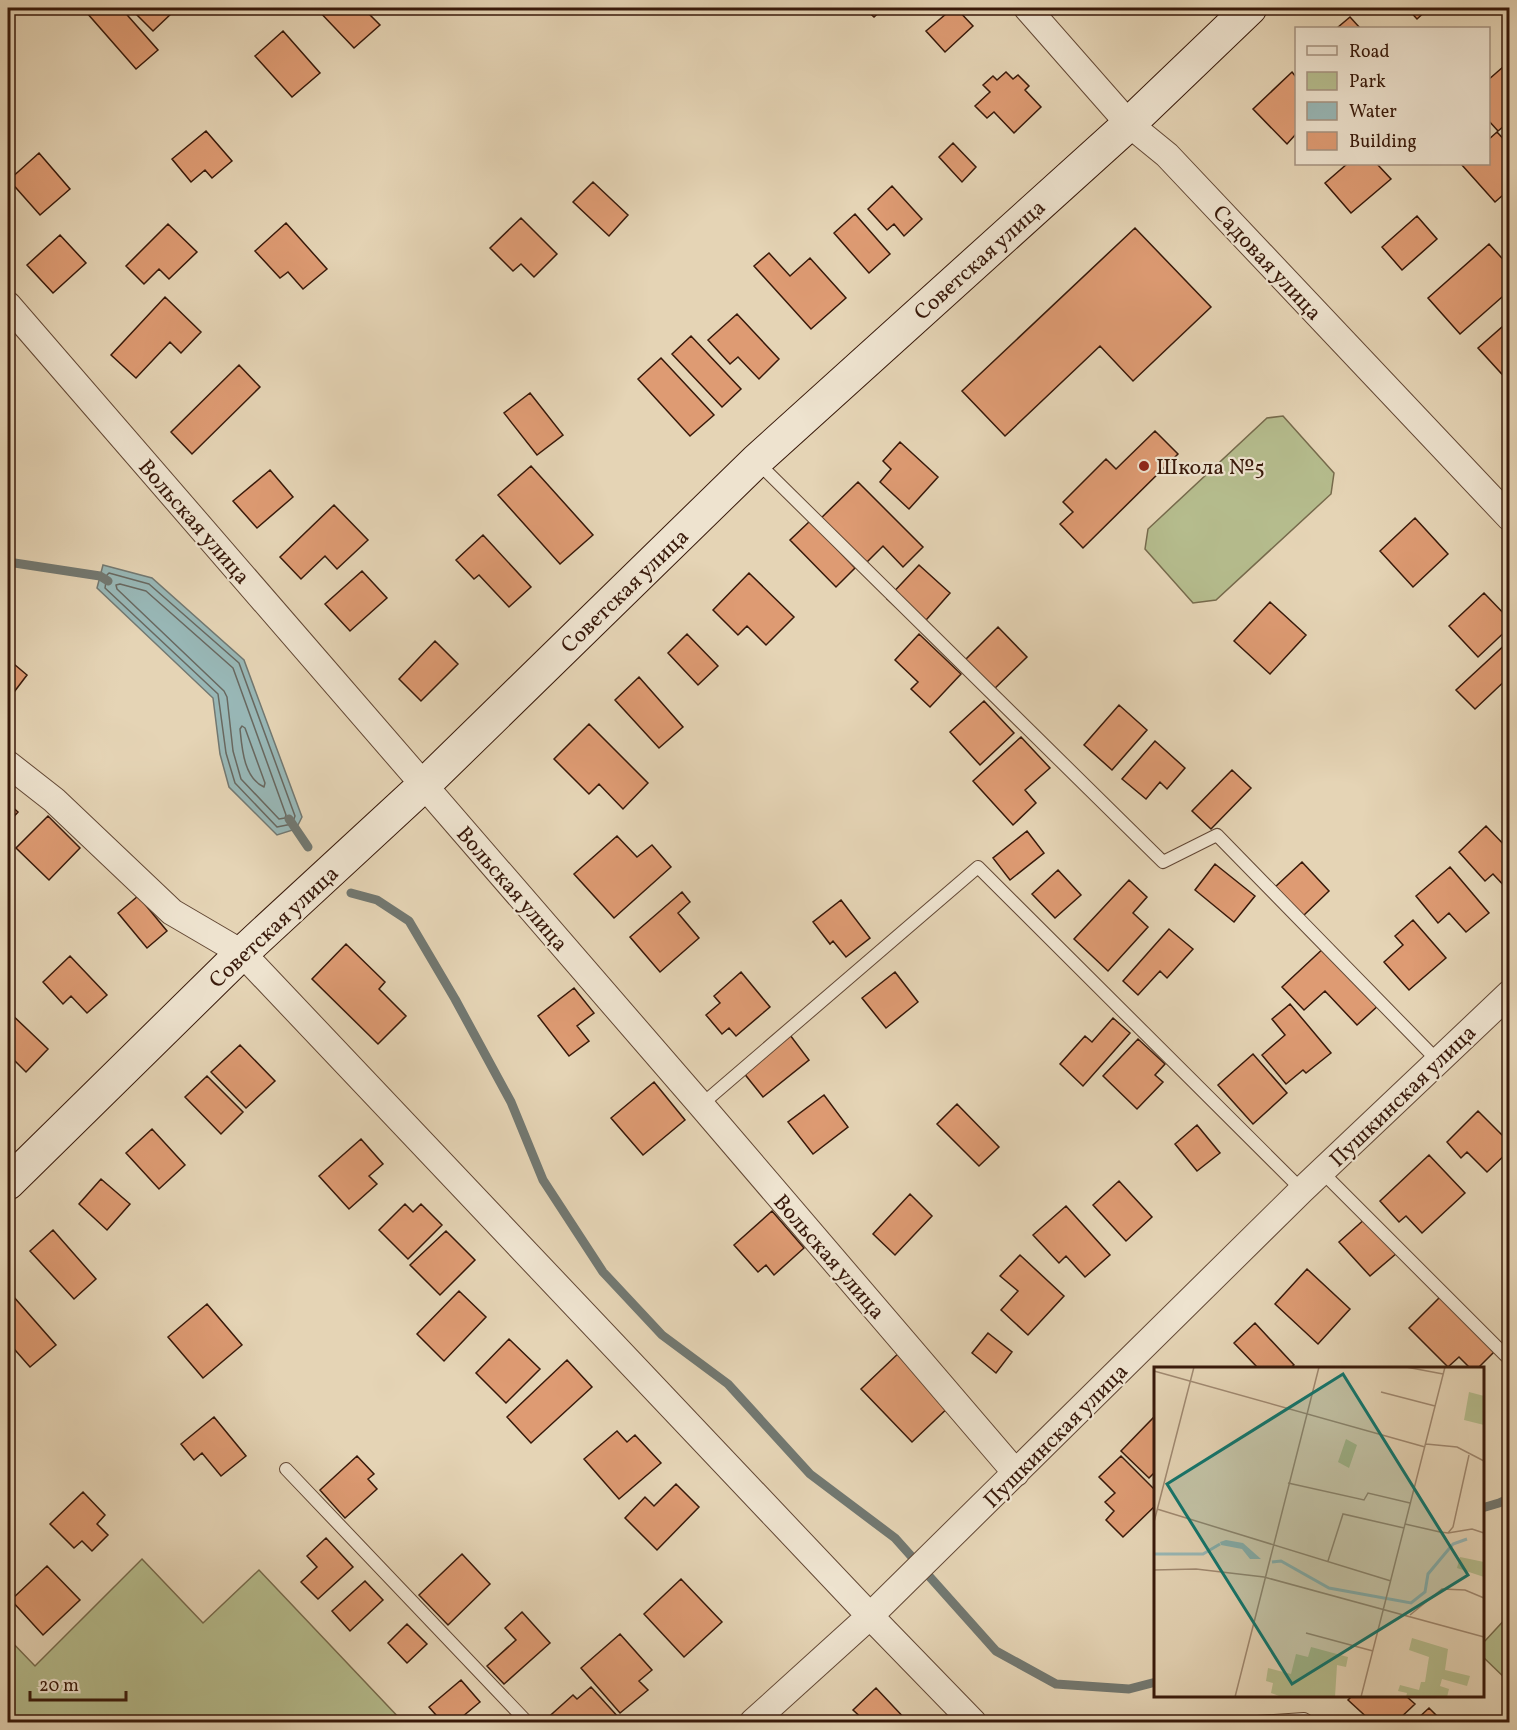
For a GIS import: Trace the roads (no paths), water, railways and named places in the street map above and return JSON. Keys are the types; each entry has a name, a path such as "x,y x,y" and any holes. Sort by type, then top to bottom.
{"main road":[{"name":"Советская улица","path":"8,1183 242,952 424,785 756,461 1129,124 1250,8"}],"street":[{"name":"Садовая улица","path":"1026,8 1129,124 1167,155 1509,518"},
{"name":"Вольская улица","path":"8,305 701,1105 1016,1473"},
{"path":"8,764 54,800 172,912 242,952 870,1617 973,1722"},
{"name":"Пушкинская улица","path":"753,1722 870,1617 1302,1190 1509,993"}],"lane":[{"path":"756,461 1163,862 1217,835 1438,1061"},
{"path":"701,1105 978,867 1302,1190"},
{"path":"1322,1172 1509,1360"},
{"path":"286,1469 527,1722"},
{"path":"1257,1722 1304,1719 1309,1722"}],"water":[{"path":"103,565 152,578 244,660 302,817 296,829 277,835 229,787 220,754 213,698 97,588"}],"waterway":[{"path":"8,562 100,576 108,581"},
{"path":"289,819 308,847"},
{"path":"351,893 377,900 409,921 511,1102 543,1180 603,1272 662,1335 728,1384 810,1474 895,1538 996,1651 1056,1684 1129,1689 1154,1683"},
{"path":"1484,1507 1510,1498"}],"place":[{"name":"Школа №5","path":"1144,466"}]}
